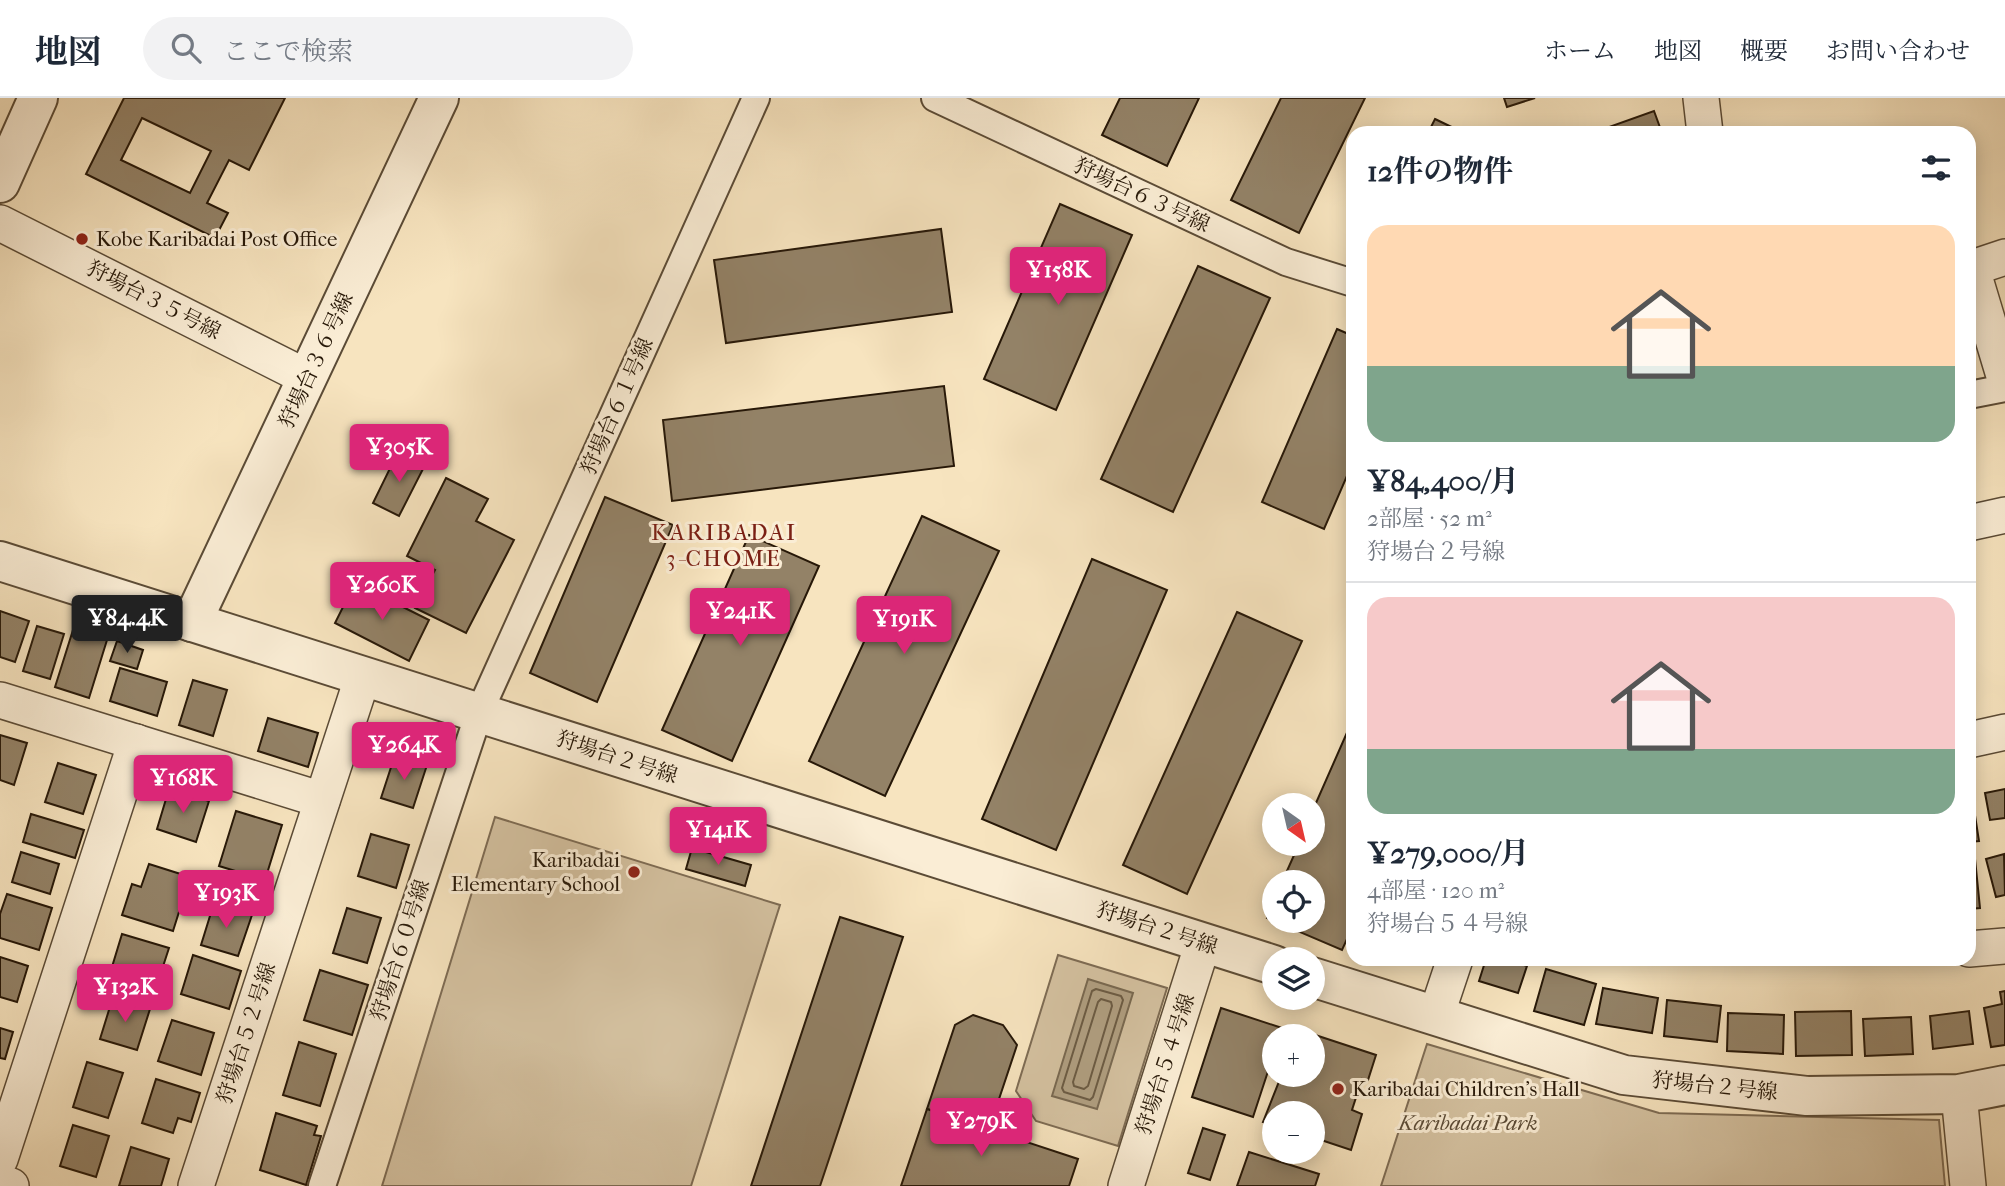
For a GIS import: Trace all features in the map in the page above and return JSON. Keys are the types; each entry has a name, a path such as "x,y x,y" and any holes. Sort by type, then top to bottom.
{"street":[{"path":"0,183 38,98"},
{"name":"狩場台３６号線","path":"192,622 439,98"},
{"name":"狩場台６１号線","path":"479,713 756,98"},
{"name":"狩場台６３号線","path":"935,98 1286,262 1346,281"},
{"path":"1701,98 1704,126"},
{"name":"狩場台３５号線","path":"0,223 307,378"},
{"path":"1976,267 2005,257"},
{"path":"1976,288 2005,379"},
{"path":"1976,393 2005,388"},
{"path":"1976,521 2005,515"},
{"name":"狩場台２号線","path":"0,561 1262,961"},
{"name":"狩場台５２号線","path":"196,1186 363,676"},
{"path":"0,700 322,800"},
{"name":"狩場台６０号線","path":"322,1186 479,713"},
{"path":"1976,738 2005,732"},
{"path":"0,1159 136,742"},
{"name":"狩場台５４号線","path":"1126,1186 1203,943"},
{"path":"1976,948 2005,946"},
{"path":"1436,1016 1453,966"},
{"name":"狩場台２号線","path":"1325,981 1624,1075 1807,1096 1959,1094 2005,1085"},
{"path":"1959,1094 1968,1186"},
{"path":"0,1182 11,1186"}],"green space":[{"path":"495,817 780,905 691,1186 382,1186"},
{"path":"1058,955 1167,988 1118,1146 1036,1121 1016,1091"},
{"name":"Karibadai Park","path":"1427,1044 1659,1113 1939,1120 1945,1186 1381,1186"}],"water":[{"path":"1088,979 1133,993 1097,1109 1052,1096"}],"building":[{"path":"124,98 285,98 249,170 229,160 207,203 228,213 215,238 86,174","holes":["142,118 211,151 190,193 121,160"]},
{"path":"1120,98 1199,98 1167,166 1102,135"},
{"path":"1281,98 1365,98 1351,126 1346,126 1346,137 1299,233 1231,200"},
{"path":"1504,98 1535,98 1507,107"},
{"path":"1654,111 1659,126 1612,126"},
{"path":"1435,119 1450,126 1432,126"},
{"path":"1060,204 1132,235 1056,410 984,379"},
{"path":"941,229 952,312 726,343 714,260"},
{"path":"1198,266 1270,298 1173,512 1101,479"},
{"path":"1337,329 1346,333 1346,478 1324,529 1262,502"},
{"path":"944,386 954,466 672,501 663,420"},
{"path":"398,452 425,465 399,516 373,503"},
{"path":"446,478 488,499 476,521 514,540 466,633 415,608 435,570 407,556"},
{"path":"605,497 673,525 597,702 530,673"},
{"path":"922,516 999,551 885,796 809,761"},
{"path":"749,535 819,566 732,761 662,730"},
{"path":"1092,559 1167,590 1056,850 982,819"},
{"path":"355,583 429,620 409,661 335,623"},
{"path":"0,611 29,621 15,662 0,657"},
{"path":"1237,612 1302,641 1187,894 1123,865"},
{"path":"37,626 64,634 50,679 23,671"},
{"path":"73,630 107,640 89,698 55,687"},
{"path":"117,641 143,650 137,669 110,661"},
{"path":"120,668 167,682 157,716 110,701"},
{"path":"193,680 227,690 213,736 179,725"},
{"path":"268,718 318,733 308,767 258,751"},
{"path":"0,735 27,743 14,785 0,780"},
{"path":"1346,735 1346,941 1342,950 1302,933 1325,933 1325,870 1287,870 1294,856 1325,856 1325,793 1320,793"},
{"path":"395,755 427,765 413,808 381,798"},
{"path":"58,763 96,775 83,814 45,802"},
{"path":"169,789 209,801 196,842 157,829"},
{"path":"2005,789 2005,818 1990,820 1985,793"},
{"path":"236,811 282,825 265,880 219,866"},
{"path":"31,814 84,830 75,858 23,842"},
{"path":"371,834 409,845 396,888 358,876"},
{"path":"692,848 751,865 745,886 686,869"},
{"path":"21,852 59,864 50,894 12,882"},
{"path":"2004,854 2005,895 1996,897 1986,859"},
{"path":"149,864 190,877 173,931 122,915 132,884 141,887"},
{"path":"1976,869 1980,908 1976,908"},
{"path":"7,894 52,908 39,950 0,938 0,914"},
{"path":"214,903 252,915 238,956 201,945"},
{"path":"347,908 381,918 367,963 333,953"},
{"path":"840,917 903,937 820,1186 751,1186"},
{"path":"122,934 169,948 154,994 108,980"},
{"path":"193,955 241,971 229,1009 181,994"},
{"path":"0,957 28,966 17,1002 0,997"},
{"path":"1484,966 1527,966 1518,993 1479,981"},
{"path":"1546,969 1596,984 1584,1025 1534,1011"},
{"path":"320,970 368,985 352,1035 304,1020"},
{"path":"1603,988 1658,998 1652,1033 1596,1024"},
{"path":"2005,991 2005,1045 1991,1047 1984,1008 2002,1004 2000,992"},
{"path":"113,997 150,1009 137,1050 100,1039"},
{"path":"1667,1000 1721,1006 1717,1042 1664,1036"},
{"path":"1221,1008 1270,1024 1262,1024 1263,1087 1253,1117 1192,1097"},
{"path":"1851,1011 1852,1055 1796,1056 1795,1012"},
{"path":"1969,1011 1973,1044 1933,1049 1930,1016"},
{"path":"1728,1013 1784,1015 1783,1054 1727,1051"},
{"path":"973,1015 1003,1025 1017,1045 989,1129 927,1109 955,1025"},
{"path":"1911,1017 1913,1054 1865,1056 1863,1019"},
{"path":"172,1020 214,1033 201,1075 158,1061"},
{"path":"0,1028 13,1032 5,1059 0,1058"},
{"path":"1325,1038 1376,1055 1368,1080 1362,1079 1352,1110 1362,1114 1351,1150 1325,1141 1325,1101 1271,1101 1277,1087 1325,1087"},
{"path":"299,1042 336,1054 320,1106 283,1095"},
{"path":"87,1062 123,1073 108,1118 73,1107"},
{"path":"156,1079 200,1093 191,1122 178,1118 173,1133 142,1123"},
{"path":"927,1109 1078,1159 1069,1186 901,1186"},
{"path":"276,1113 317,1126 314,1135 321,1136 306,1185 260,1170"},
{"path":"73,1125 109,1136 96,1177 60,1166"},
{"path":"1203,1128 1225,1135 1210,1180 1188,1173"},
{"path":"131,1147 169,1159 161,1186 119,1186"},
{"path":"1249,1152 1262,1156 1262,1164 1287,1164 1319,1174 1315,1186 1237,1186"}],"place":[{"name":"Kobe Karibadai Post Office","path":"82,239"},
{"name":"Karibadai Elementary School","path":"634,872"},
{"name":"Karibadai Children's Hall","path":"1338,1089"}],"district":[{"name":"KARIBADAI 3-CHOME","path":"724,545"}]}
